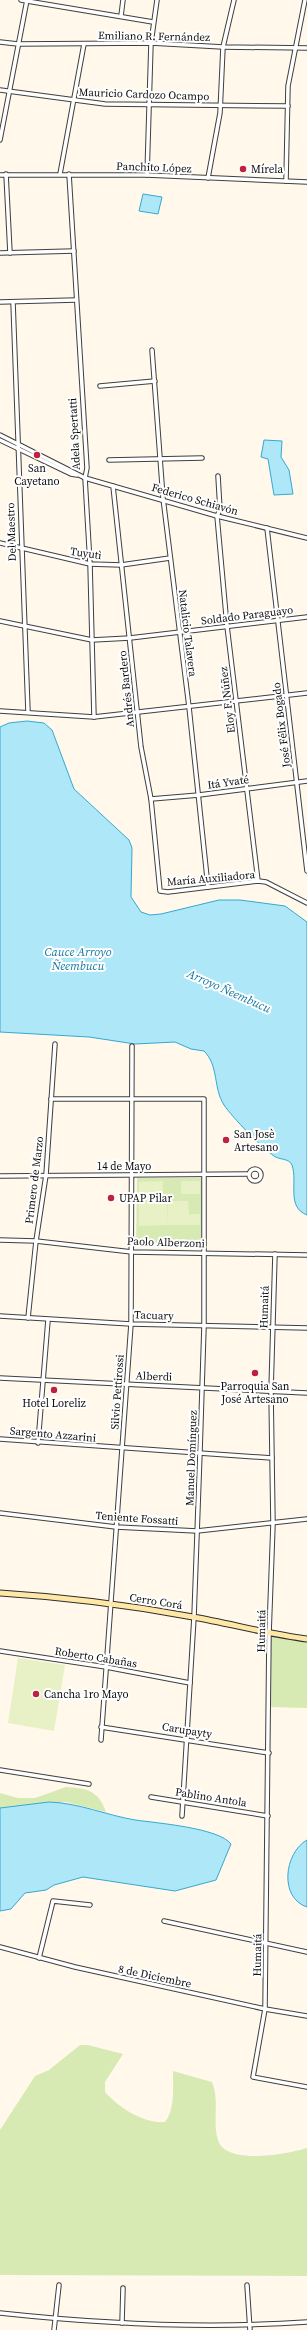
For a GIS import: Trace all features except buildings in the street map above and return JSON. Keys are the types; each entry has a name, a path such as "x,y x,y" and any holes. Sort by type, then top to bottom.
{"street":[{"path":"21,0 153,22"},
{"path":"121,16 123,0"},
{"path":"146,175 151,44 157,0"},
{"path":"208,178 220,106 223,47 234,0"},
{"path":"286,181 288,86 305,0"},
{"path":"0,138 27,1"},
{"name":"Emiliano R. Fernández","path":"0,42 18,44 151,44 307,48"},
{"path":"60,174 84,44"},
{"name":"Mauricio Cardozo Ocampo","path":"0,90 105,104 288,106"},
{"path":"6,174 10,253"},
{"name":"Adela Spertatti","path":"68,174 87,468 85,478 90,564 94,717"},
{"name":"Panchito López","path":"0,175 146,175 307,182"},
{"path":"0,253 74,252"},
{"path":"0,302 76,300"},
{"name":"Del Maestro","path":"13,302 17,448 28,712"},
{"name":"Natalicio Talavera","path":"152,350 163,498 189,707 208,887"},
{"path":"100,386 155,381"},
{"name":"Federico Schiavón","path":"0,435 85,478 163,498 217,516 307,538"},
{"name":"Federico Schiavón","path":"0,440 71,474 78,475"},
{"path":"109,460 202,458"},
{"name":"Eloy F. Núñez","path":"218,476 220,510 217,516 228,626 258,881"},
{"name":"Andrés Bardero","path":"113,486 141,747 151,799 160,891"},
{"name":"José Félix Bogado","path":"267,528 307,871"},
{"name":"Tuyutì","path":"0,544 90,564 121,565 170,558"},
{"name":"Soldado Paraguayo","path":"0,621 92,640 130,638 307,617"},
{"path":"0,711 94,717 307,693"},
{"name":"Itá Yvaté","path":"151,799 199,795 307,781"},
{"name":"María Auxiliadora","path":"160,891 168,892 258,881 266,882 307,903"},
{"name":"Primero de Marzo","path":"28,1318 36,1241 46,1176 56,1044"},
{"name":"Silvio Pettirossi","path":"101,1740 131,1324 132,1046"},
{"path":"51,1099 132,1098"},
{"name":"Manuel Domínguez","path":"132,1098 204,1100 204,1326 194,1617 188,1738 182,1816"},
{"name":"14 de Mayo","path":"0,1176 248,1174"},
{"name":"Paolo Alberzoni","path":"0,1240 36,1241 132,1252 204,1252 307,1255"},
{"name":"Humaitá","path":"275,1254 271,1391 273,1524 269,1634 269,1753 265,2009 253,2077 307,2088"},
{"name":"Tacuary","path":"0,1316 131,1324 307,1328"},
{"path":"38,1443 48,1320"},
{"name":"Alberdi","path":"0,1378 307,1393"},
{"name":"Sargento Azzarini","path":"0,1439 122,1449 200,1452 272,1458"},
{"name":"Teniente Fossatti","path":"0,1513 116,1527 197,1530 273,1524 307,1519"},
{"name":"Cerro Corá","path":"0,1593 112,1604 194,1617 269,1634 307,1639"},
{"name":"Roberto Cabañas","path":"0,1651 106,1667 190,1683"},
{"name":"Carupayty","path":"101,1727 188,1738 269,1753"},
{"path":"0,1770 89,1784"},
{"name":"Pablino Antola","path":"151,1797 268,1816"},
{"path":"39,1958 53,1901 90,1905"},
{"path":"164,1921 307,1952"},
{"name":"8 de Diciembre","path":"0,1947 39,1958 265,2009 307,2016"},
{"path":"54,2330 59,2285"},
{"path":"247,2285 250,2328"},
{"path":"122,2323 123,2288"},
{"path":"0,2313 55,2319 250,2328 307,2322"}],"green space":[{"path":"137,1178 202,1178 201,1246 136,1247"},
{"path":"163,1181 163,1200 139,1200 139,1182"},
{"path":"181,1181 200,1181 200,1194 181,1194"},
{"path":"168,1201 188,1201 189,1214 200,1214 200,1225 168,1225"},
{"path":"139,1203 167,1203 168,1225 139,1226"},
{"path":"270,1636 307,1639 307,1708 269,1707"},
{"name":"Cancha 1ro Mayo","path":"18,1658 65,1665 54,1731 8,1723"},
{"path":"66,1787 80,1788 96,1795 100,1799 106,1812 66,1802 0,1808 0,1793 18,1798 35,1798"},
{"path":"80,2045 88,2045 123,2054 105,2082 105,2092 124,2109 140,2117 157,2122 165,2122 172,2105 173,2071 212,2082 216,2104 216,2133 223,2148 233,2153 245,2156 258,2156 286,2153 307,2148 307,2276 0,2275 0,2130 35,2076 49,2070"}],"water":[{"path":"143,194 162,197 158,214 139,211"},
{"path":"264,440 282,441 281,457 289,470 293,494 274,495 268,459 261,457"},
{"name":"Cauce Arroyo Ñeembucu","path":"27,721 44,723 52,730 74,789 129,840 132,848 131,897 141,912 150,915 161,914 219,900 240,900 285,906 307,922 307,1215 297,1206 295,1200 294,1172 291,1163 276,1157 262,1146 224,1105 218,1092 212,1063 204,1051 191,1049 175,1042 135,1044 89,1037 0,1032 0,727 9,723"},
{"path":"49,1802 82,1807 124,1818 201,1830 224,1838 231,1844 216,1880 175,1891 83,1877 54,1885 46,1890 25,1893 11,1909 0,1911 0,1808"},
{"path":"307,1840 307,1907 298,1902 292,1895 288,1875 293,1855 299,1846"}],"place":[{"name":"Mírela","path":"243,169"},
{"name":"San Cayetano","path":"37,455"},
{"name":"San Josè Artesano","path":"226,1140"},
{"name":"UPAP Pilar","path":"111,1198"},
{"name":"Parroquia San José Artesano","path":"255,1373"},
{"name":"Hotel Loreliz","path":"54,1390"},
{"name":"Cancha 1ro Mayo","path":"36,1694"}],"water label":[{"name":"Arroyo Ñeembucu","path":"229,991"}]}
